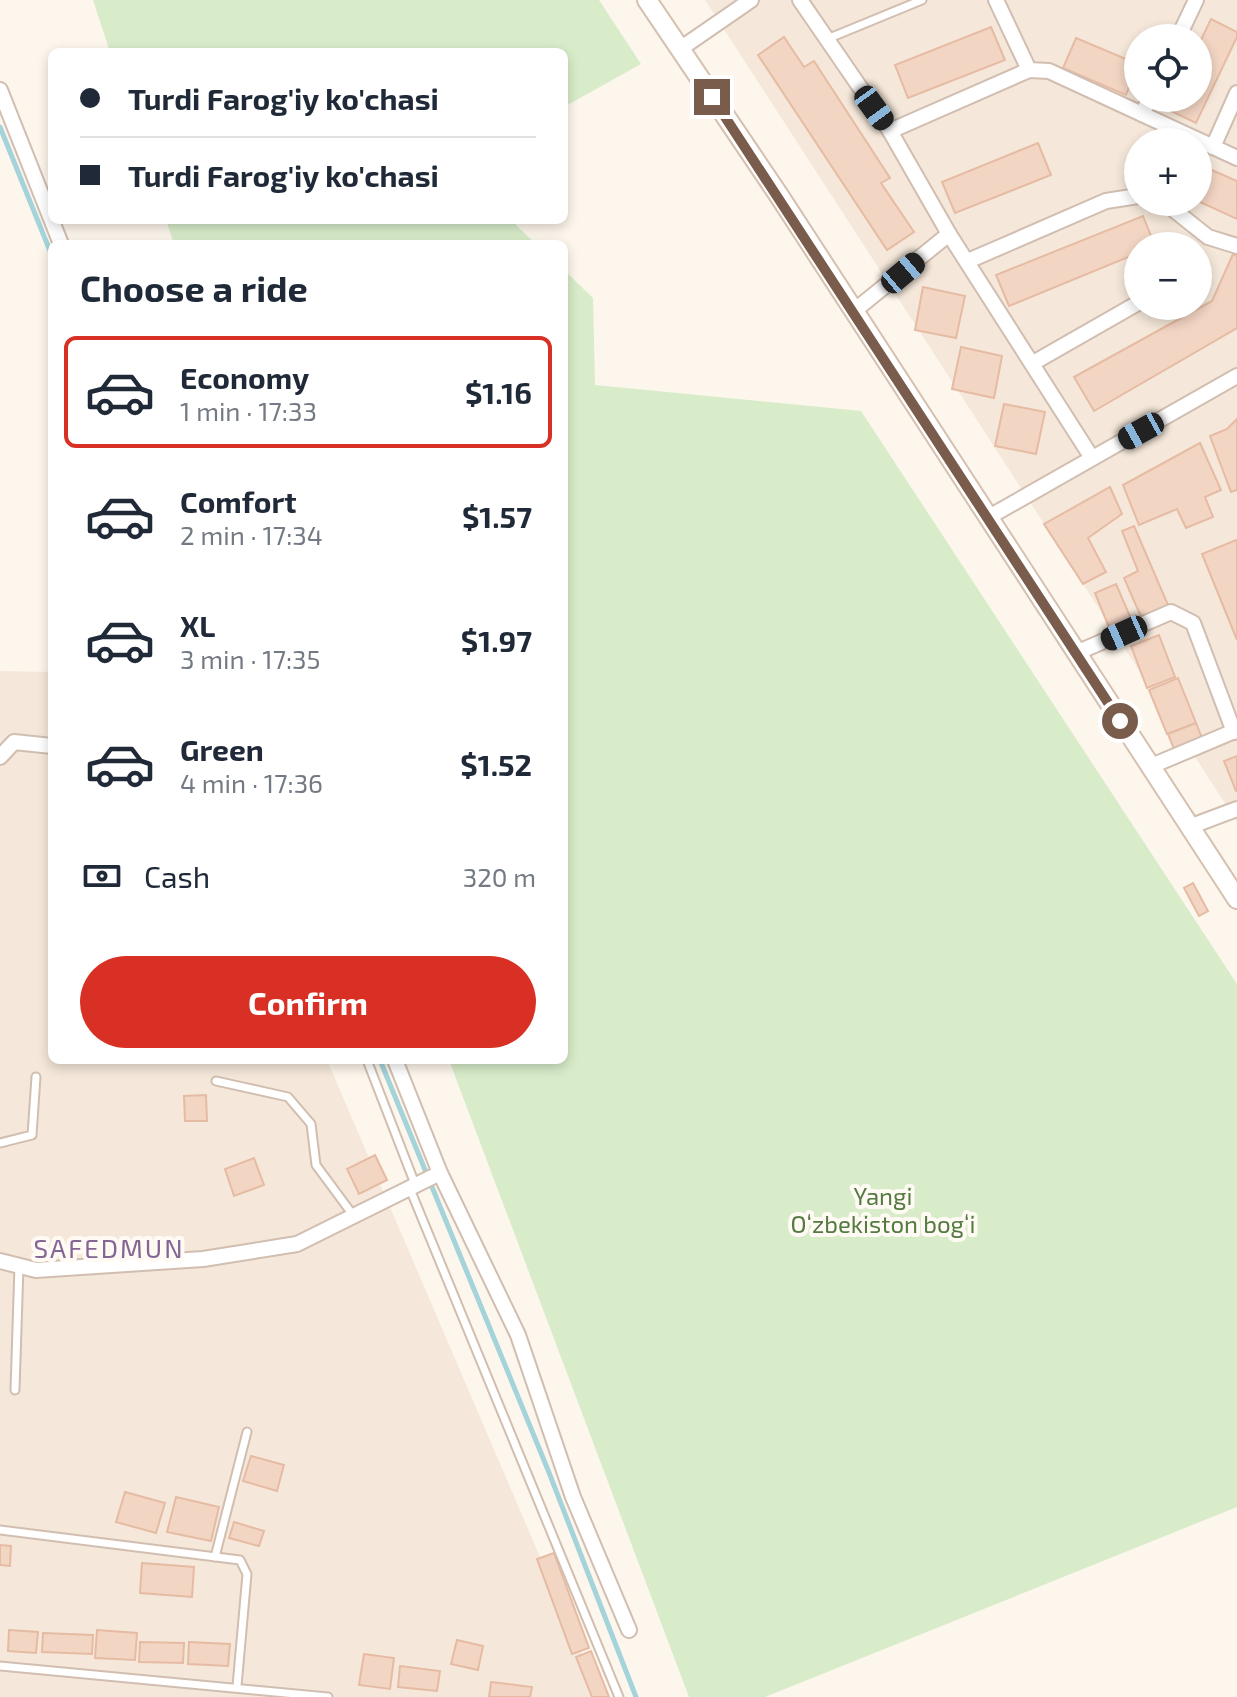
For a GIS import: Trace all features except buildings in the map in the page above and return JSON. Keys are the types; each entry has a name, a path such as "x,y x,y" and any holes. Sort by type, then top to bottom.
{"main road":[{"path":"647,0 854,311 1237,899"}],"street":[{"path":"680,49 751,0"},
{"path":"800,0 890,131 949,234 1092,458"},
{"path":"996,0 1029,70"},
{"path":"1185,24 1196,0"},
{"path":"890,131 1029,70 1049,71 1142,114 1164,128"},
{"path":"0,90 48,211"},
{"path":"1237,93 1213,147 1237,158"},
{"path":"968,261 1106,201 1124,198"},
{"path":"1182,216 1202,232"},
{"path":"854,311 949,234"},
{"path":"1212,238 1237,246"},
{"path":"1033,363 1124,311"},
{"path":"989,517 1237,376"},
{"path":"1076,653 1171,612 1193,623 1236,731 1149,767"},
{"path":"0,757 14,742 48,746"},
{"path":"1189,827 1237,809"},
{"path":"397,1064 440,1173 518,1335 573,1497 629,1630"},
{"path":"0,1261 36,1270 203,1259 297,1244 440,1173"}],"lane":[{"path":"825,40 922,0"},
{"path":"369,1064 619,1697"},
{"path":"0,1143 32,1135 36,1077"},
{"path":"216,1081 288,1097 311,1124 316,1165 354,1217"},
{"path":"15,1390 19,1266"},
{"path":"215,1557 247,1432"},
{"path":"0,1530 240,1560 247,1574 237,1686"},
{"path":"0,1666 328,1697"}],"shaded area":[{"path":"705,0 1237,0 1237,822"},
{"path":"0,671 48,672 48,1064 329,1064 600,1697 0,1697"}],"green space":[{"path":"93,0 599,0 641,64 568,105 568,48 109,48"},
{"path":"167,224 516,224 532,240 173,240"},
{"name":"Yangi Oʻzbekiston bogʻi","path":"568,274 593,298 595,385 861,411 1237,984 1237,1507 765,1697 689,1697 451,1064 568,1064"}],"waterway":[{"path":"0,127 48,246"},
{"path":"382,1064 548,1470 636,1697"}],"district":[{"name":"SAFEDMUN","path":"109,1249"}],"route":[{"path":"712,97 1120,721"}]}
